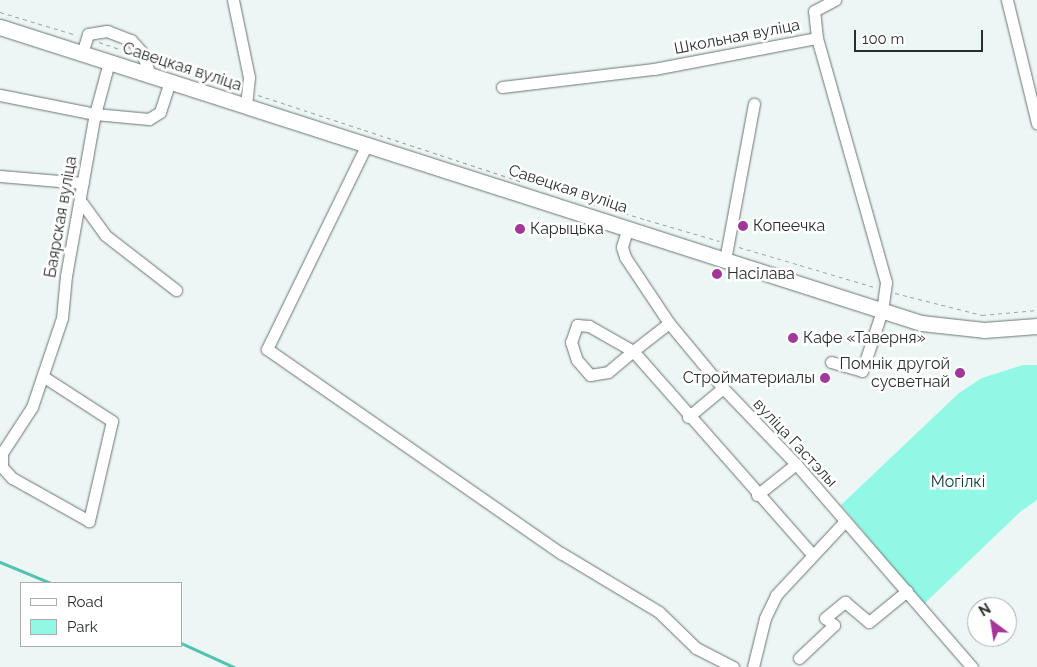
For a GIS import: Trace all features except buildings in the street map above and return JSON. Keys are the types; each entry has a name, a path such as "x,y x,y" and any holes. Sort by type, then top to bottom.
{"main road":[{"name":"Савецкая вуліца","path":"0,27 87,49 109,62 170,81 248,99 367,144 921,323 963,329 1010,330 1037,326"}],"street":[{"path":"233,0 248,99"},
{"path":"817,38 814,11 835,0"},
{"path":"1007,0 1037,123"},
{"path":"87,49 90,32 107,30 131,40 143,57 150,75"},
{"name":"Школьная вуліца","path":"502,88 654,69 817,38 886,282 882,311 862,372 831,362"},
{"name":"Баярская вуліца","path":"44,377 112,421 89,521 12,478 2,467 2,453 32,407 44,377 62,318 66,276 82,203 83,183 95,114 109,62"},
{"path":"0,95 95,114 149,119 160,112 170,81"},
{"path":"725,260 754,104"},
{"path":"367,144 268,348 561,553 659,612 696,648 733,667"},
{"path":"0,176 83,183"},
{"path":"82,203 105,235 176,290"},
{"name":"вуліца Гастэлы","path":"628,227 622,248 625,257 669,323 722,388 796,464 972,667"},
{"path":"669,323 633,351 608,372 590,375 577,360 571,342 576,325 589,326 633,351 688,417 812,554"},
{"path":"688,417 722,388"},
{"path":"757,495 796,464"},
{"path":"752,667 765,618 776,595 812,554 845,522"},
{"path":"799,658 834,625 825,618 845,602 870,622 907,591"}],"path":[{"path":"0,12 87,49 143,57 248,99 525,182"},
{"path":"585,202 947,309 982,315 1037,310"}],"green space":[{"name":"Могілкі","path":"1023,365 1037,365 1037,500 1020,512 924,604 841,505 959,393 982,378"}],"waterway":[{"path":"0,562 49,582"},
{"path":"182,643 234,667"}],"place":[{"name":"Копеечка","path":"743,226"},
{"name":"Карыцька","path":"520,229"},
{"name":"Насілава","path":"717,274"},
{"name":"Кафе «Таверня»","path":"793,338"},
{"name":"Помнік другой сусветнай","path":"960,373"},
{"name":"Стройматериалы","path":"825,378"}]}
